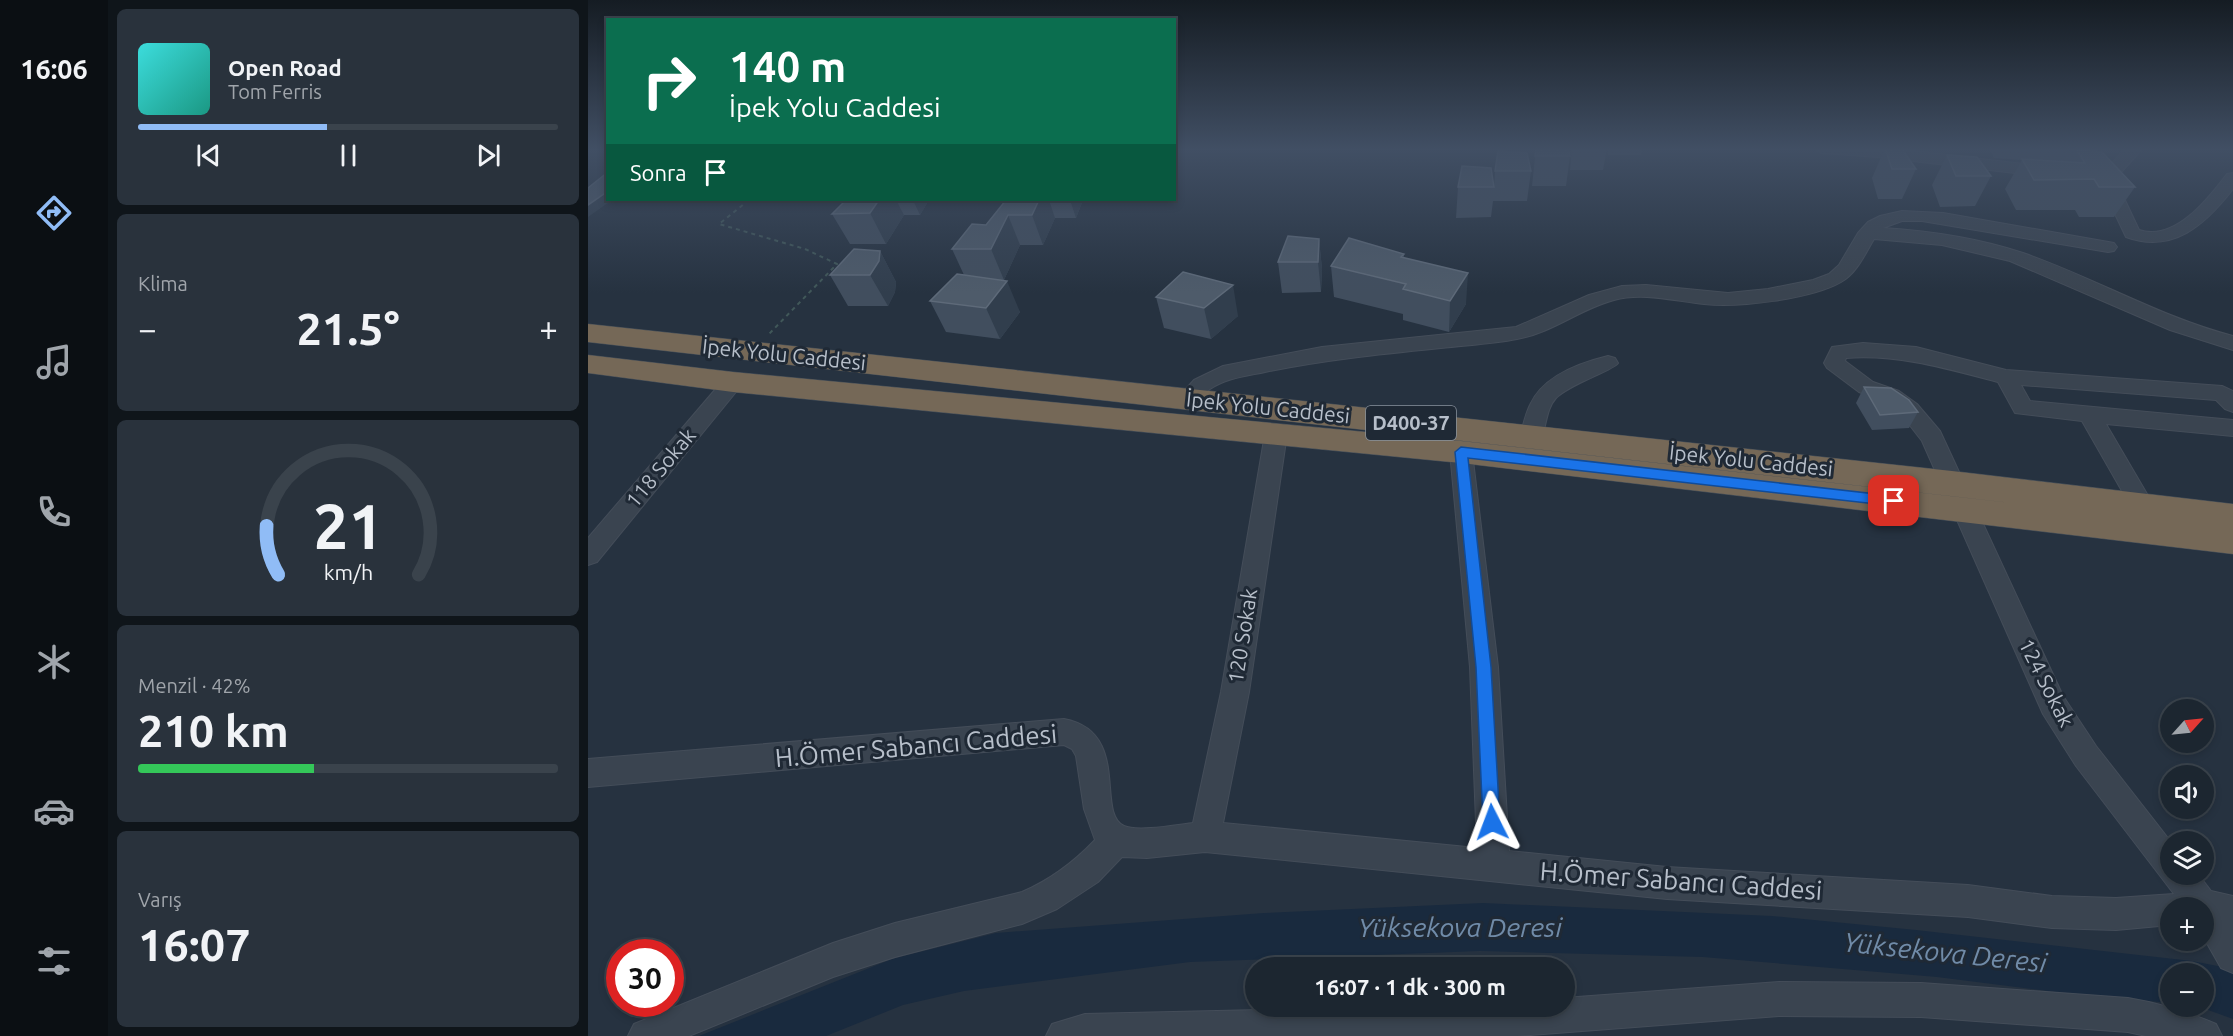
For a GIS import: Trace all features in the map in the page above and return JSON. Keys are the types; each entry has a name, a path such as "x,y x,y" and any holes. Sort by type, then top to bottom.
{"highway":[{"name":"İpek Yolu Caddesi","path":"588,333 1531,436 1957,496 2233,541"},
{"name":"İpek Yolu Caddesi","path":"588,364 733,382 1461,452 1957,496 2142,506 2233,517"}],"street":[{"path":"2111,196 2132,233 2147,238 2163,238 2178,232 2217,196"},
{"path":"1188,399 1200,385 1223,373 1322,354 1517,333 1615,293 1644,291 1726,299 1821,284 1836,278 1848,268 1867,233 1875,225 1901,216 1922,216 2108,247"},
{"path":"1867,233 1945,240 1990,249 2041,267 2167,322 2233,342"},
{"name":"124 Sokak","path":"2006,377 1916,354 1863,350 1839,352 1834,363 1866,387 1891,396 1908,409 1932,437 2053,705 2086,756 2160,853"},
{"path":"1531,436 1543,400 1552,390 1571,378 1608,363"},
{"path":"2006,377 2222,393 2233,404"},
{"path":"2006,377 2023,408 2233,428"},
{"name":"118 Sokak","path":"588,555 733,382"},
{"path":"2089,414 2142,506"},
{"name":"120 Sokak","path":"1205,837 1235,692 1276,434"},
{"path":"1461,452 1484,667 1494,867"},
{"name":"H.Ömer Sabancı Caddesi","path":"588,773 1064,732 1075,734 1084,742 1091,754 1101,818 1107,832 1117,840 1132,843 1205,837 1667,883 1968,901 2052,912 2116,914 2160,910"},
{"path":"646,1036 833,960 895,940 1022,908 1067,886 1087,872 1117,840"},
{"path":"2187,885 2196,897"},
{"path":"2214,923 2233,956"},
{"path":"1064,1036 1085,1032 1444,1024 1779,999 1849,998 1921,1000 2128,1015 2158,1021 2204,1036"}],"path":[{"path":"748,201 720,225 805,249 837,264 752,351"}],"water":[{"name":"Yüksekova Deresi","path":"1483,903 1772,916 2202,963 2160,963 2160,1002 1937,977 1703,957 1480,951 1322,957 1245,957 1245,960 1190,962 964,991 903,1005 826,1036 699,1036 892,959 996,933 1264,913"},
{"path":"2214,965 2233,969 2233,1019 2214,1012"}],"building":[{"path":"588,196 600,196 588,205"},
{"path":"845,201 878,201 870,213 832,214"},
{"path":"1005,201 1039,201 1032,215 1008,215 991,249 952,249 972,224 986,225"},
{"path":"1288,236 1319,239 1318,262 1278,262"},
{"path":"1349,238 1404,254 1401,257 1468,273 1450,301 1403,289 1406,284 1331,266"},
{"path":"854,249 880,251 879,261 870,275 830,275"},
{"path":"1183,272 1233,285 1204,308 1156,297"},
{"path":"957,274 1007,281 986,308 930,301"},
{"path":"1864,387 1891,388 1909,400 1918,412 1880,415"}],"route":[{"path":"1492,822 1484,667 1461,452 1894,501"}]}
